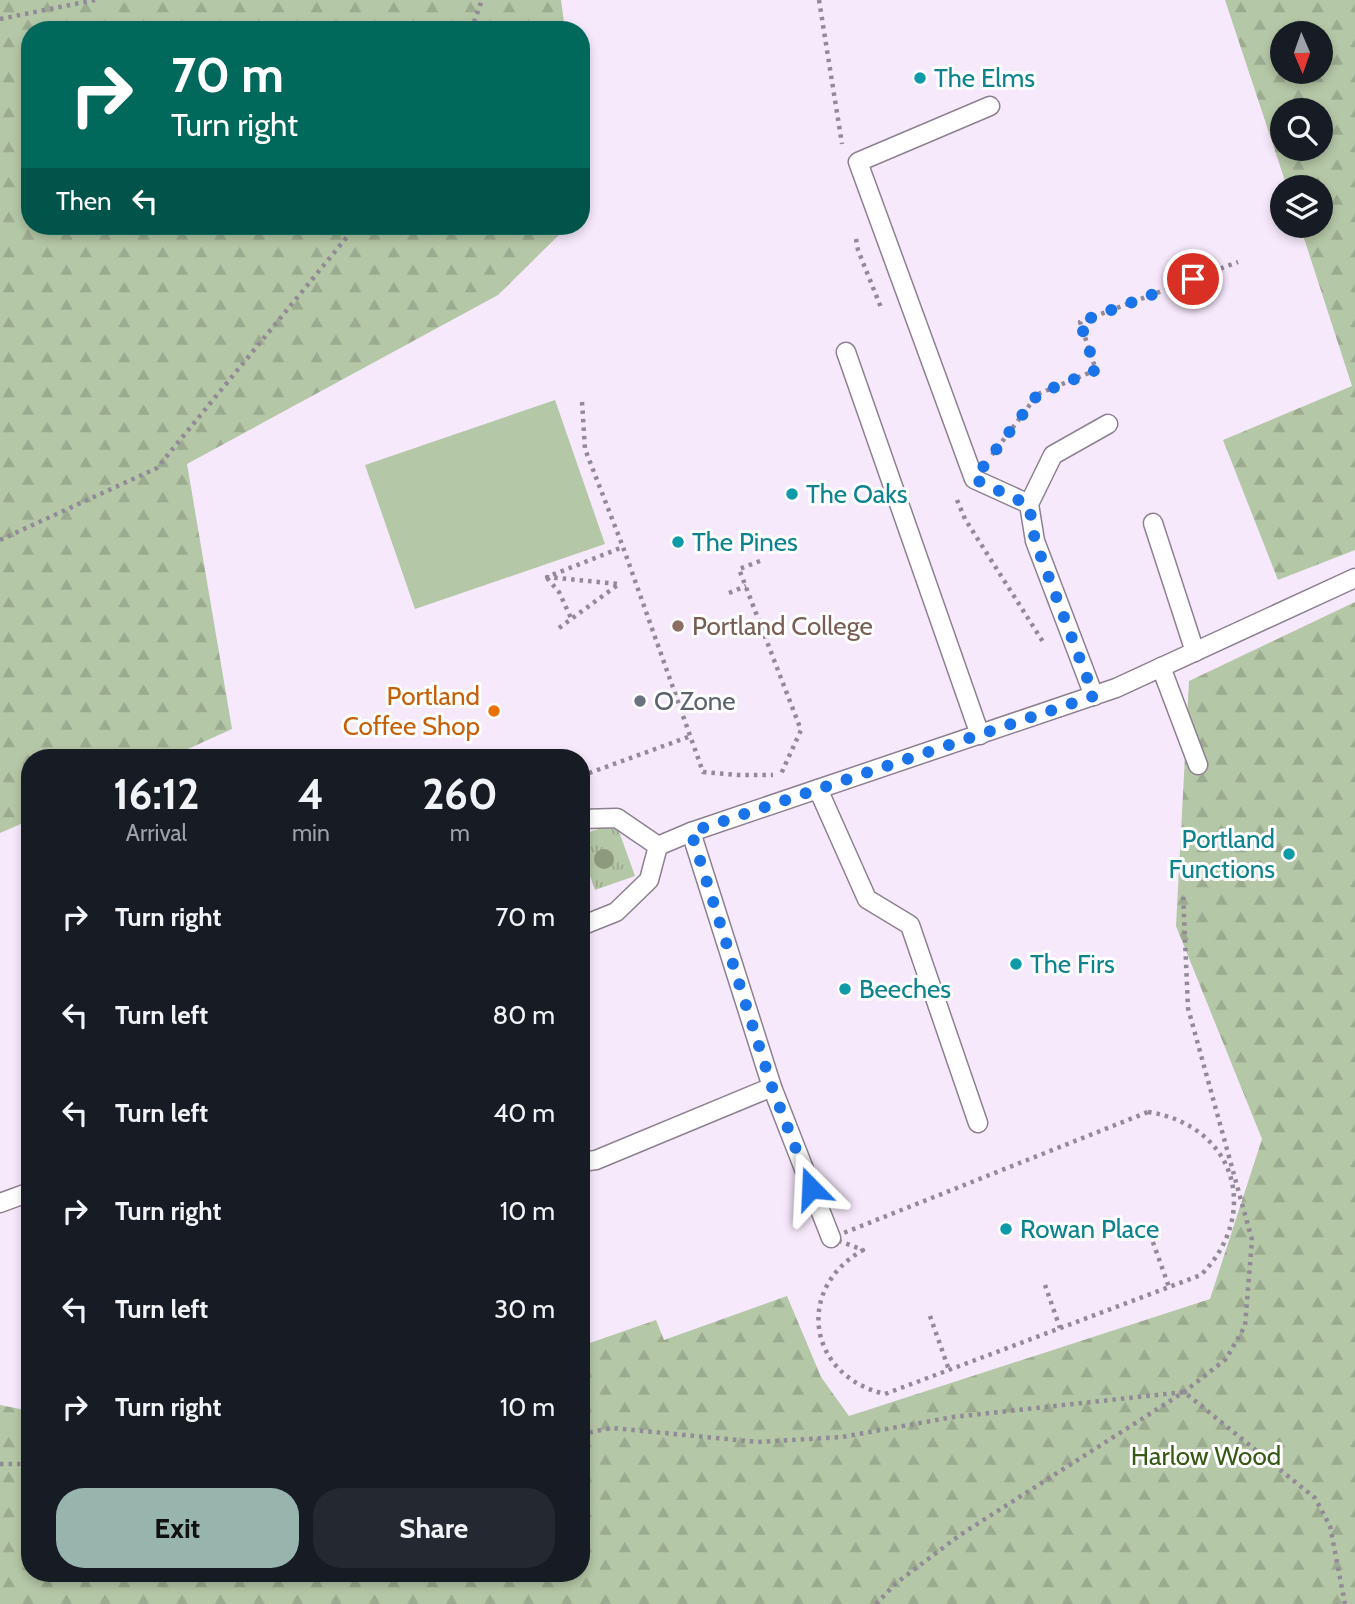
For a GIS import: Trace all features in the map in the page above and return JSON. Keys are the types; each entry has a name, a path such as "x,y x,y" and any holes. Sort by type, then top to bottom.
{"lane":[{"path":"990,106 858,162 974,479 1029,505"},
{"path":"846,352 980,734"},
{"path":"1094,696 1035,541 1029,505 1053,455 1108,424"},
{"path":"1153,523 1195,652"},
{"path":"658,846 691,832 1116,688 1355,578"},
{"path":"1161,667 1198,765"},
{"path":"818,789 867,899 910,925 978,1123"},
{"path":"590,819 617,818 658,846"},
{"path":"691,832 772,1087 831,1238"},
{"path":"590,922 616,912 649,880 658,846"},
{"path":"590,1161 772,1087"},
{"path":"0,1203 21,1195"}],"path":[{"path":"0,19 95,0"},
{"path":"474,21 482,0"},
{"path":"819,0 822,8"},
{"path":"0,540 157,468 349,235"},
{"path":"957,500 1038,394 1096,370 1080,322 1238,262"},
{"path":"582,402 585,449 704,772 780,775 802,730 739,569 760,561"},
{"path":"547,577 623,547"},
{"path":"547,577 559,592 571,618"},
{"path":"547,577 619,584 559,628"},
{"path":"729,593 746,586"},
{"path":"590,773 691,736"},
{"path":"876,1604 895,1584 960,1535 1184,1392 1226,1359 1245,1326 1252,1240 1188,1008 1183,894"},
{"path":"1148,1112 1184,1122 1213,1144 1231,1179 1234,1200 1230,1232 1216,1260 1201,1275 885,1394 852,1382 828,1357 821,1340 819,1304 825,1287 834,1272 847,1259 863,1250 831,1238 1148,1112"},
{"path":"1150,1234 1169,1287"},
{"path":"1045,1285 1060,1328"},
{"path":"930,1316 949,1370"},
{"path":"590,1432 611,1429 758,1442 842,1437 953,1417 1184,1392 1315,1498 1330,1526 1345,1604"},
{"path":"0,1464 21,1464"}],"green space":[{"path":"0,0 561,0 564,21 21,21 21,235 559,235 498,295 187,464 232,729 188,749 21,749 21,824 0,833"},
{"path":"1225,0 1355,0 1355,550 1278,580 1223,440 1352,386 1304,238 1333,238 1333,175 1283,175 1278,161 1333,161 1333,98 1270,98 1270,136"},
{"path":"555,400 605,544 415,609 365,465"},
{"name":"Harlow Wood","path":"1355,602 1355,1604 0,1604 0,1405 21,1409 21,1582 590,1582 590,1343 656,1320 664,1340 787,1296 821,1377 849,1416 1210,1299 1262,1139 1176,926 1189,681"},
{"path":"616,823 635,876 595,890 590,876 590,832"}],"place":[{"name":"The Elms","path":"920,78"},
{"name":"The Oaks","path":"792,494"},
{"name":"The Pines","path":"678,542"},
{"name":"Portland College","path":"678,626"},
{"name":"O Zone","path":"640,701"},
{"name":"Portland Coffee Shop","path":"494,711"},
{"name":"Portland Functions","path":"1289,854"},
{"name":"The Firs","path":"1016,964"},
{"name":"Beeches","path":"845,989"},
{"name":"Rowan Place","path":"1006,1229"}],"route":[{"path":"811,1188 772,1087 691,832 1094,696 1035,541 1029,505 974,479 1038,394 1096,370 1080,322 1193,279"}]}
